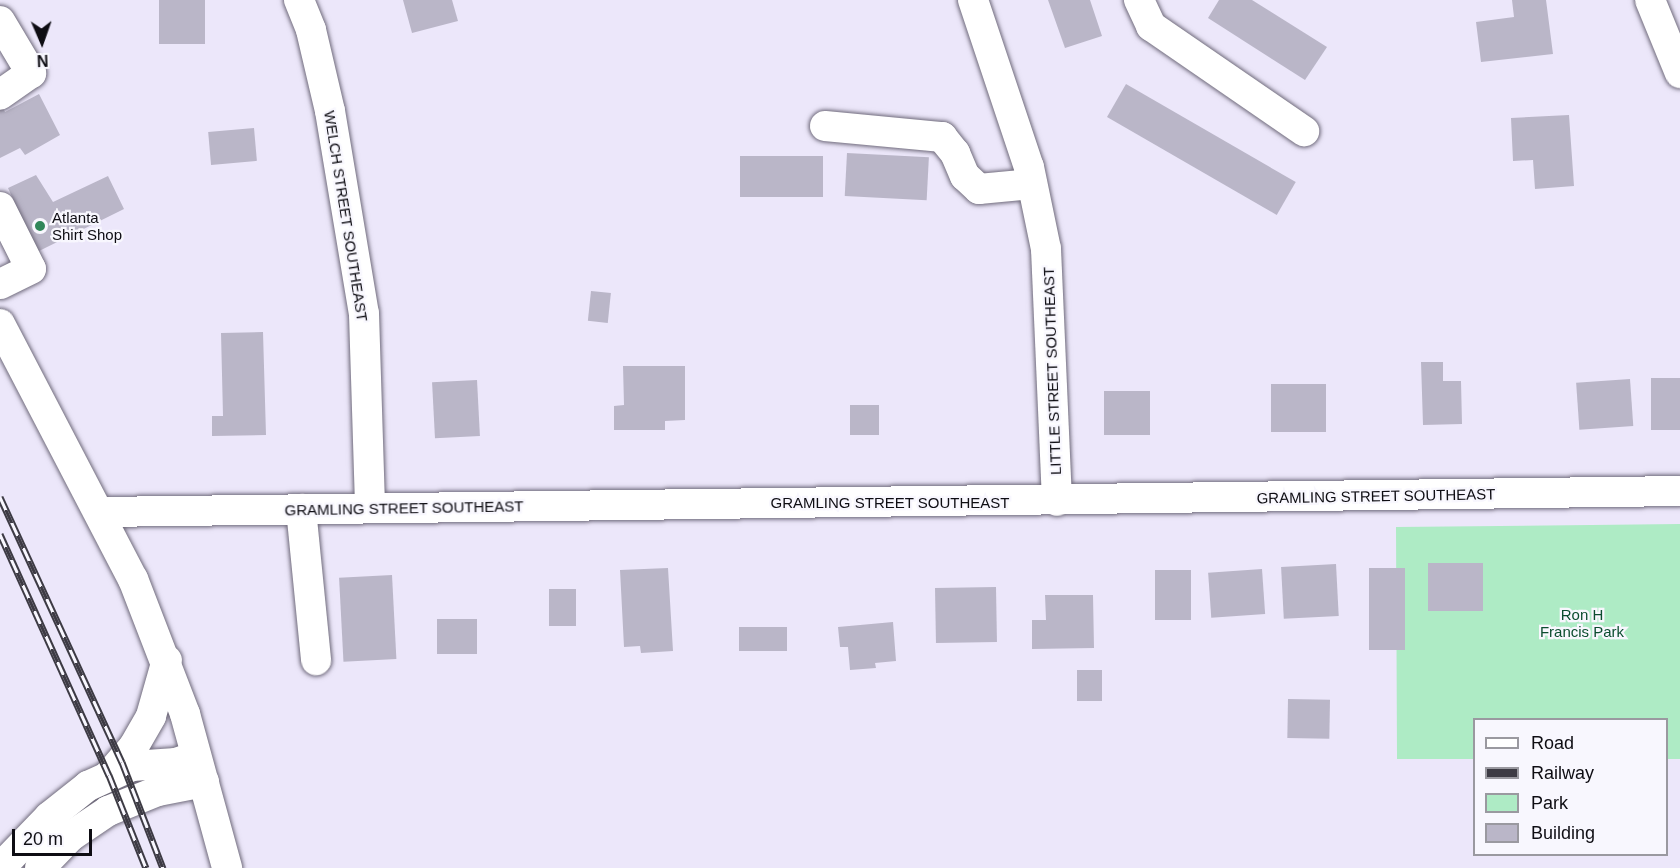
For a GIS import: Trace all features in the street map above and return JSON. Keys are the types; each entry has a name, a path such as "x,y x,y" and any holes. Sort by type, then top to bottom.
{"street":[{"name":"WELCH STREET SOUTHEAST","path":"299,0 311,30 330,111 364,314 370,508"},
{"name":"LITTLE STREET SOUTHEAST","path":"973,0 1004,87 1032,184 1051,292 1057,501"},
{"path":"1139,0 1151,26 1304,131"},
{"path":"1650,0 1680,73"},
{"path":"0,21 31,73 0,95"},
{"path":"825,126 942,137 956,153 965,176 979,189 1032,184"},
{"path":"0,207 31,269 0,284"},
{"path":"0,324 100,512 167,660 227,868"},
{"name":"GRAMLING STREET SOUTHEAST","path":"100,512 1680,491"},
{"path":"301,509 316,660"},
{"path":"109,775 134,746 151,716 167,660"},
{"path":"0,868 49,817 88,786 109,775 132,766 176,763 200,769"},
{"path":"39,868 71,836 108,811 158,791 200,769"}],"green space":[{"name":"Ron H Francis Park","path":"1680,524 1680,759 1668,759 1668,718 1473,718 1473,759 1397,759 1396,527"}],"building":[{"path":"159,0 205,0 205,44 159,44"},
{"path":"403,0 452,0 458,21 412,33"},
{"path":"1048,0 1090,0 1102,36 1065,48"},
{"path":"1219,0 1252,0 1327,47 1305,80 1208,18"},
{"path":"1512,0 1546,0 1553,54 1481,62 1476,22 1514,17"},
{"path":"1126,84 1296,182 1277,215 1107,117"},
{"path":"39,94 60,135 25,155 20,148 0,158 0,100 5,112"},
{"path":"1569,115 1574,186 1535,189 1533,160 1513,161 1511,118"},
{"path":"254,128 257,161 211,165 208,132"},
{"path":"847,153 929,157 927,200 845,196"},
{"path":"740,156 823,156 823,197 740,197"},
{"path":"36,175 53,202 108,176 124,209 37,252 8,188"},
{"path":"591,291 611,293 608,323 588,321"},
{"path":"263,332 266,435 212,436 212,416 223,416 221,333"},
{"path":"1421,362 1443,362 1443,381 1461,381 1462,424 1423,425"},
{"path":"623,366 685,366 685,420 665,421 665,430 614,430 614,406 624,405"},
{"path":"1651,378 1680,378 1680,430 1651,430"},
{"path":"1630,379 1633,426 1579,430 1576,383"},
{"path":"477,380 480,436 435,438 432,382"},
{"path":"1271,384 1326,384 1326,432 1271,432"},
{"path":"1104,391 1150,391 1150,435 1104,435"},
{"path":"850,405 879,405 879,435 850,435"},
{"path":"1428,563 1483,563 1483,611 1428,611"},
{"path":"1336,564 1339,616 1284,619 1281,567"},
{"path":"668,568 673,651 641,653 640,646 624,647 620,570"},
{"path":"1369,568 1405,568 1405,650 1369,650"},
{"path":"1262,569 1265,614 1211,618 1208,573"},
{"path":"1155,570 1191,570 1191,620 1155,620"},
{"path":"392,575 396,659 343,662 339,578"},
{"path":"996,587 997,642 936,643 935,588"},
{"path":"549,589 576,589 576,626 549,626"},
{"path":"1045,595 1093,595 1094,648 1032,649 1032,620 1046,620"},
{"path":"437,619 477,619 477,654 437,654"},
{"path":"893,622 896,661 875,663 876,668 850,670 848,647 840,647 838,627"},
{"path":"739,627 787,627 787,651 739,651"},
{"path":"1077,670 1102,670 1102,701 1077,701"},
{"path":"1288,699 1330,700 1329,739 1287,738"}],"railway":[{"path":"0,497 122,762 163,868"},
{"path":"0,534 109,775 146,868"}],"place":[{"name":"Atlanta Shirt Shop","path":"40,226"}]}
